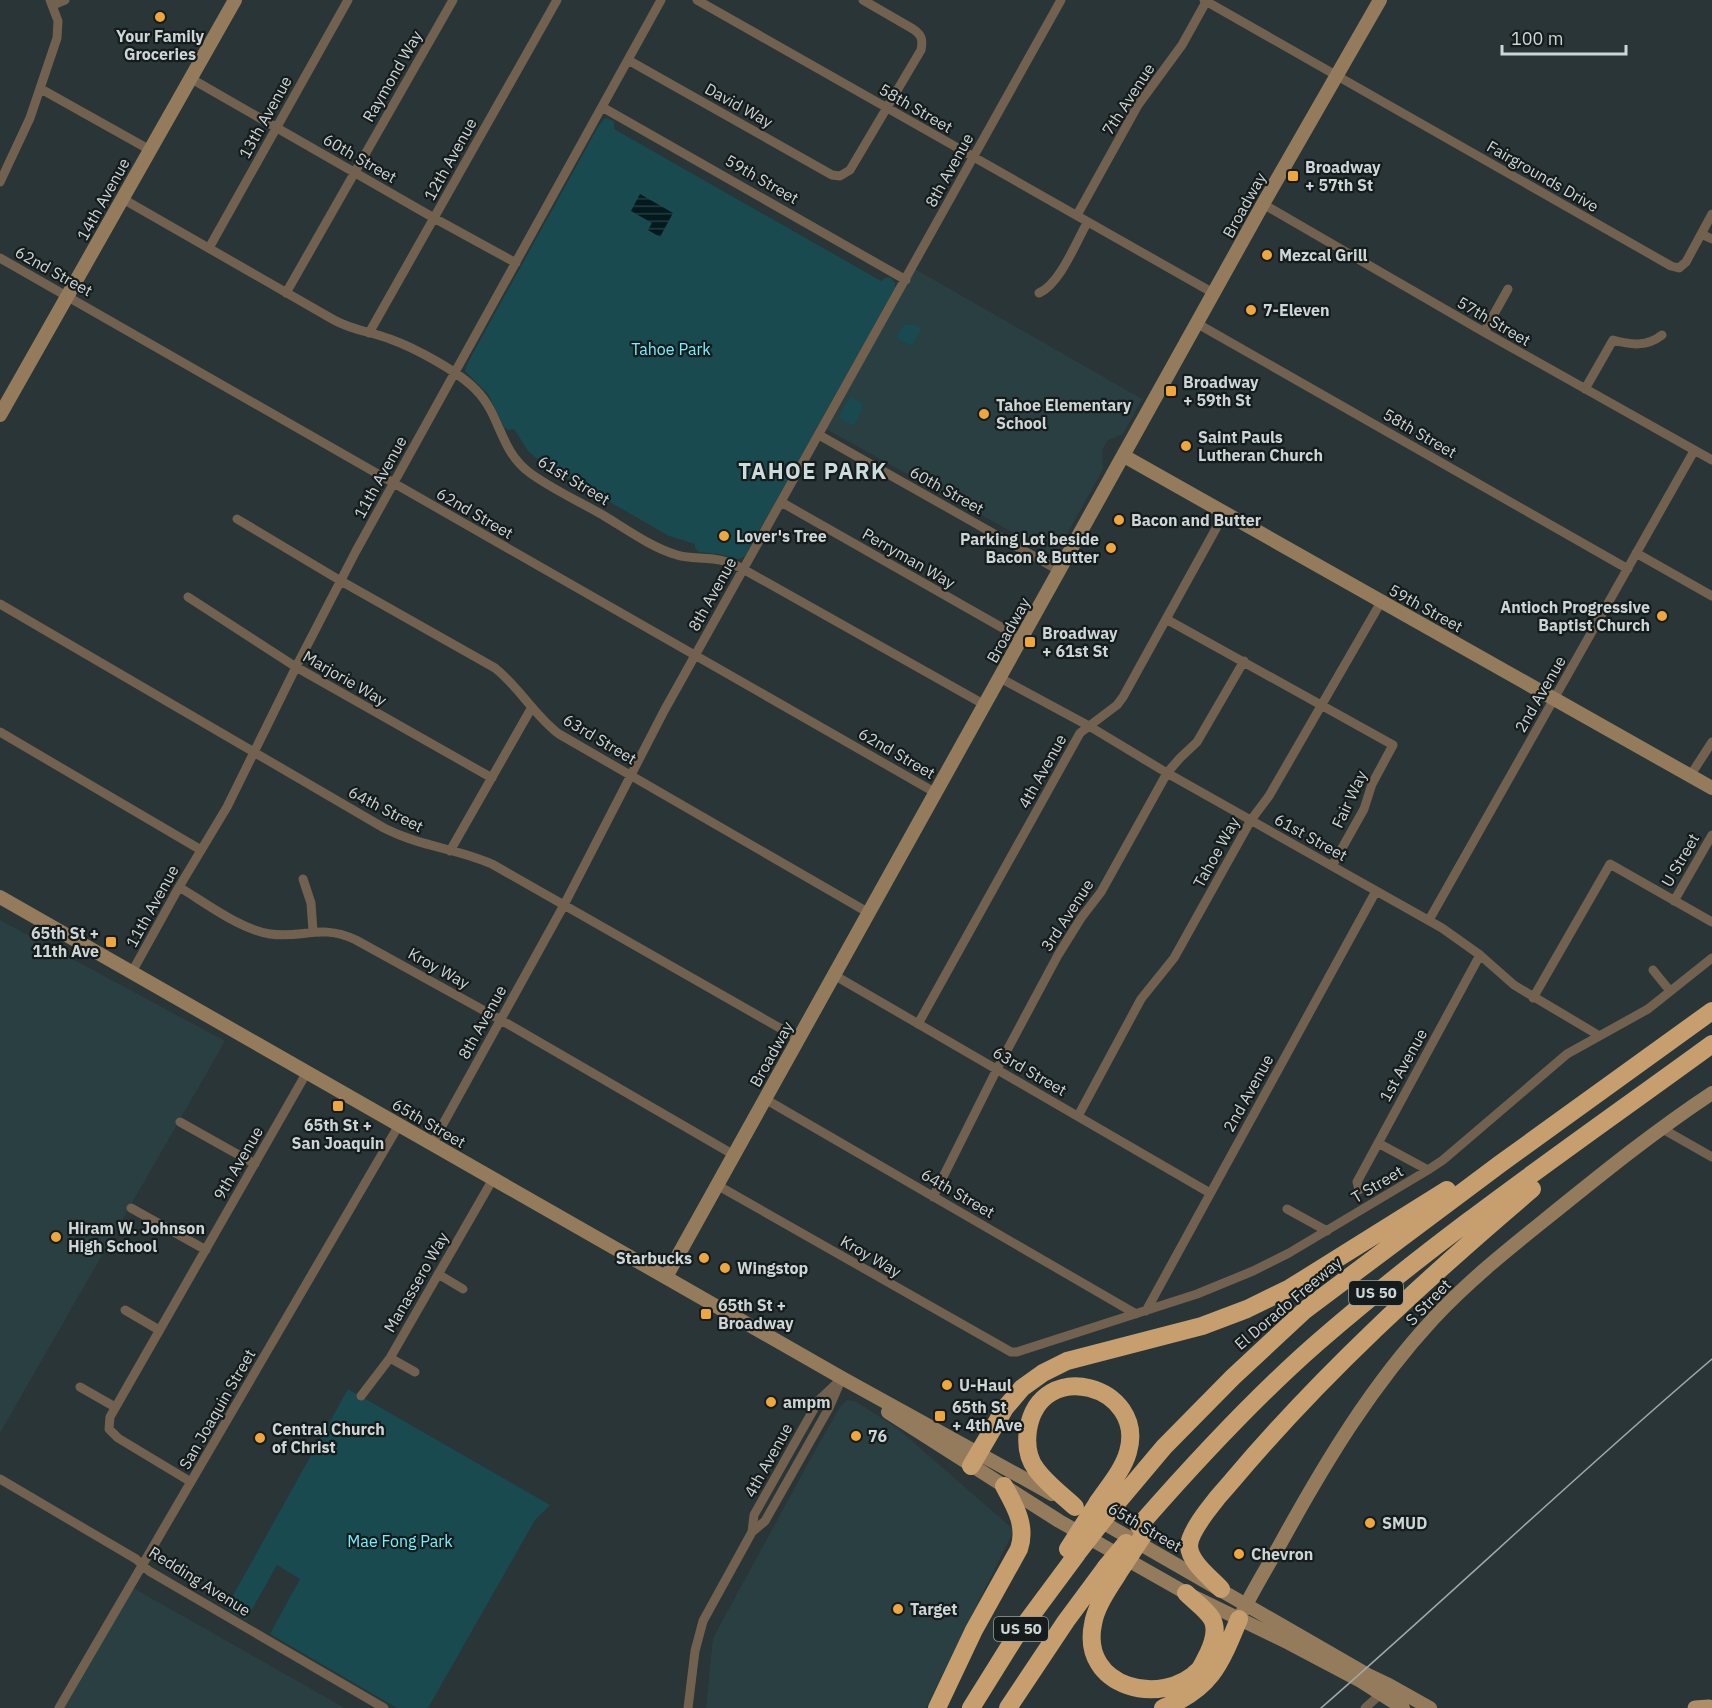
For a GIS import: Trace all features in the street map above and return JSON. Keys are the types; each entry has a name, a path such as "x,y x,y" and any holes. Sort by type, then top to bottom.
{"highway":[{"name":"El Dorado Freeway","path":"970,1708 1105,1506 1233,1377 1305,1310 1500,1164 1712,1011"},
{"name":"US 50","path":"1008,1708 1066,1621 1112,1571 1188,1471 1250,1406 1383,1287 1712,1044"},
{"path":"1221,1589 1194,1560 1190,1542 1201,1520 1264,1443 1328,1376 1493,1222 1643,1094"},
{"path":"975,1459 1005,1408 1022,1388 1043,1373 1067,1361 1202,1326 1247,1309 1290,1288 1476,1173 1500,1164"},
{"path":"1075,1507 1036,1470 1027,1448 1029,1425 1037,1407 1050,1393 1061,1387 1084,1386 1103,1392 1120,1408 1128,1422 1129,1451 1105,1506"},
{"path":"936,1708 974,1630 1019,1549 1023,1537 1021,1521 1004,1486"},
{"path":"1112,1571 1095,1615 1092,1644 1099,1665 1106,1675 1127,1690 1162,1692 1182,1684 1199,1670 1212,1645 1214,1627 1211,1618 1186,1593"},
{"path":"1163,1708 1182,1700 1212,1675 1222,1659 1242,1612"}],"main road":[{"name":"14th Avenue","path":"0,415 235,0"},
{"name":"Broadway","path":"666,1276 1215,294 1263,204 1380,0"},
{"name":"59th Street","path":"1124,456 1712,788"},
{"name":"65th Street","path":"0,897 666,1276 842,1378 975,1459 1075,1507 1221,1589 1242,1612 1289,1643 1361,1681 1430,1708"},
{"name":"S Street","path":"1242,1612 1305,1497 1343,1434 1393,1366 1434,1318 1501,1255 1661,1128 1712,1093"},
{"name":"65th Street","path":"975,1459 1004,1486 1059,1521 1186,1593 1242,1612"},
{"name":"65th Street","path":"1385,1690 1403,1708"}],"street":[{"path":"0,182 41,89 58,32 58,21 52,2 65,0"},
{"name":"13th Avenue","path":"209,248 348,0"},
{"name":"Raymond Way","path":"286,293 453,0"},
{"name":"12th Avenue","path":"369,333 556,0"},
{"name":"11th Avenue","path":"132,972 227,807 296,667 393,483 661,0"},
{"name":"58th Street","path":"697,0 1215,294"},
{"path":"863,0 913,29 922,37 921,50 888,109"},
{"name":"8th Avenue","path":"432,1144 564,904 695,656 1061,0"},
{"path":"1206,1 1337,76"},
{"name":"7th Avenue","path":"1077,215 1138,105 1182,45 1206,1"},
{"name":"David Way","path":"628,60 835,176 846,174 850,170 888,109"},
{"name":"Fairgrounds Drive","path":"1337,76 1671,266 1682,267 1712,214"},
{"name":"60th Street","path":"190,78 516,263"},
{"path":"41,89 150,150"},
{"name":"59th Street","path":"602,107 906,280"},
{"name":"61st Street","path":"123,199 334,320 402,343 455,373 484,399 507,447 517,461 532,474 664,550 690,558 711,558 729,562 743,569 985,705"},
{"name":"57th Street","path":"1263,204 1712,460"},
{"path":"1039,293 1056,279 1088,223"},
{"path":"1701,234 1712,239"},
{"name":"62nd Street","path":"0,258 936,793"},
{"path":"1484,332 1508,289"},
{"name":"58th Street","path":"1198,324 1628,569"},
{"path":"1585,389 1613,340 1639,345 1662,335"},
{"name":"60th Street","path":"819,435 1060,571"},
{"name":"2nd Avenue","path":"1429,920 1694,451"},
{"name":"Perryman Way","path":"781,502 1022,639"},
{"name":"4th Avenue","path":"918,1024 1080,733 1123,698 1224,514"},
{"name":"63rd Street","path":"237,519 495,668 510,680 548,725 559,734 869,912"},
{"path":"1636,553 1712,596"},
{"name":"Marjorie Way","path":"188,597 296,667 492,778"},
{"name":"Tahoe Way","path":"1078,1116 1140,999 1174,958 1251,820 1269,795 1381,602"},
{"name":"64th Street","path":"0,604 396,834 431,847 478,858 492,864 799,1039"},
{"path":"1166,619 1322,705"},
{"name":"3rd Avenue","path":"933,1197 997,1069 1058,955 1081,918 1101,892 1167,773 1179,758 1197,742 1244,661"},
{"name":"61st Street","path":"1000,678 1089,726 1167,773 1429,920 1480,955 1514,985 1533,998 1598,1035"},
{"name":"Fair Way","path":"1322,705 1393,745 1372,784 1364,809 1332,866"},
{"path":"450,851 532,707"},
{"path":"0,732 201,850"},
{"path":"1690,776 1712,742"},
{"name":"U Street","path":"1674,901 1712,835"},
{"path":"1533,998 1610,864 1712,922"},
{"path":"303,879 311,903 313,931"},
{"name":"Kroy Way","path":"179,887 243,925 261,932 286,935 313,931 335,932 356,940 501,1020 734,1155"},
{"name":"2nd Avenue","path":"1141,1312 1210,1193 1376,891"},
{"name":"1st Avenue","path":"1359,1190 1357,1182 1377,1143 1480,955"},
{"name":"T Street","path":"1011,1352 1197,1294 1253,1271 1327,1231 1443,1160 1567,1054 1598,1035 1633,1019 1712,958"},
{"path":"1653,970 1670,991"},
{"name":"63rd Street","path":"834,975 1210,1193"},
{"name":"9th Avenue","path":"191,1482 112,1433 108,1422 307,1072"},
{"name":"64th Street","path":"765,1099 933,1197 1141,1312"},
{"path":"180,1122 255,1164"},
{"name":"San Joaquin Street","path":"59,1708 399,1125"},
{"path":"1661,1128 1712,1157"},
{"path":"1377,1143 1428,1170"},
{"name":"Manassero Way","path":"361,1396 390,1358 493,1179"},
{"name":"Kroy Way","path":"717,1185 1011,1352"},
{"path":"131,1208 206,1250"},
{"path":"1287,1209 1327,1231"},
{"path":"438,1274 463,1289"},
{"path":"125,1310 159,1330"},
{"path":"390,1358 415,1372"},
{"name":"4th Avenue","path":"688,1708 695,1651 703,1621 752,1532 754,1515 819,1400 842,1378"},
{"path":"80,1387 115,1407"},
{"name":"Redding Avenue","path":"0,1479 384,1708"},
{"path":"1365,1708 1385,1690"}],"shaded area":[{"path":"640,194 673,213 660,237 648,230 652,223 631,211"},
{"name":"Tahoe Elementary School","path":"915,269 1142,399 1123,434 1107,441 1102,450 1103,469 1055,556 826,429"},
{"name":"Hiram W. Johnson High School","path":"0,920 225,1041 0,1433"},
{"path":"847,1400 855,1401 897,1428 1014,1530 926,1708 706,1708 713,1638 812,1456 840,1407"},
{"path":"128,1585 345,1708 57,1708"}],"green space":[{"name":"Tahoe Park","path":"605,118 614,121 614,129 881,281 890,277 895,283 895,288 745,556 739,559 699,552 695,544 669,536 542,463 528,451 514,429 508,430 504,427 488,394 465,371 599,125"},
{"path":"904,325 916,325 921,330 912,346 896,338"},
{"path":"850,397 864,404 854,426 838,418"},
{"name":"Mae Fong Park","path":"348,1389 550,1505 535,1520 428,1708 397,1708 270,1634 300,1579 277,1565 246,1620 226,1608"}],"tram line":[{"path":"1321,1708 1712,1359"}],"place":[{"name":"Your Family Groceries","path":"160,17"},
{"name":"Broadway + 57th St","path":"1293,176"},
{"name":"Mezcal Grill","path":"1267,255"},
{"name":"7-Eleven","path":"1251,310"},
{"name":"Broadway + 59th St","path":"1171,391"},
{"name":"Tahoe Elementary School","path":"984,414"},
{"name":"Saint Pauls Lutheran Church","path":"1186,446"},
{"name":"Bacon and Butter","path":"1119,520"},
{"name":"Lover's Tree","path":"724,536"},
{"name":"Parking Lot beside Bacon & Butter","path":"1111,548"},
{"name":"Antioch Progressive Baptist Church","path":"1662,616"},
{"name":"Broadway + 61st St","path":"1030,642"},
{"name":"65th St + 11th Ave","path":"111,942"},
{"name":"65th St + San Joaquin","path":"338,1106"},
{"name":"Hiram W. Johnson High School","path":"56,1237"},
{"name":"Starbucks","path":"704,1258"},
{"name":"Wingstop","path":"725,1268"},
{"name":"65th St + Broadway","path":"706,1314"},
{"name":"U-Haul","path":"947,1385"},
{"name":"ampm","path":"771,1402"},
{"name":"65th St + 4th Ave","path":"940,1416"},
{"name":"76","path":"856,1436"},
{"name":"Central Church of Christ","path":"260,1438"},
{"name":"SMUD","path":"1370,1523"},
{"name":"Chevron","path":"1239,1554"},
{"name":"Target","path":"898,1609"}],"district":[{"name":"TAHOE PARK","path":"813,471"}]}
